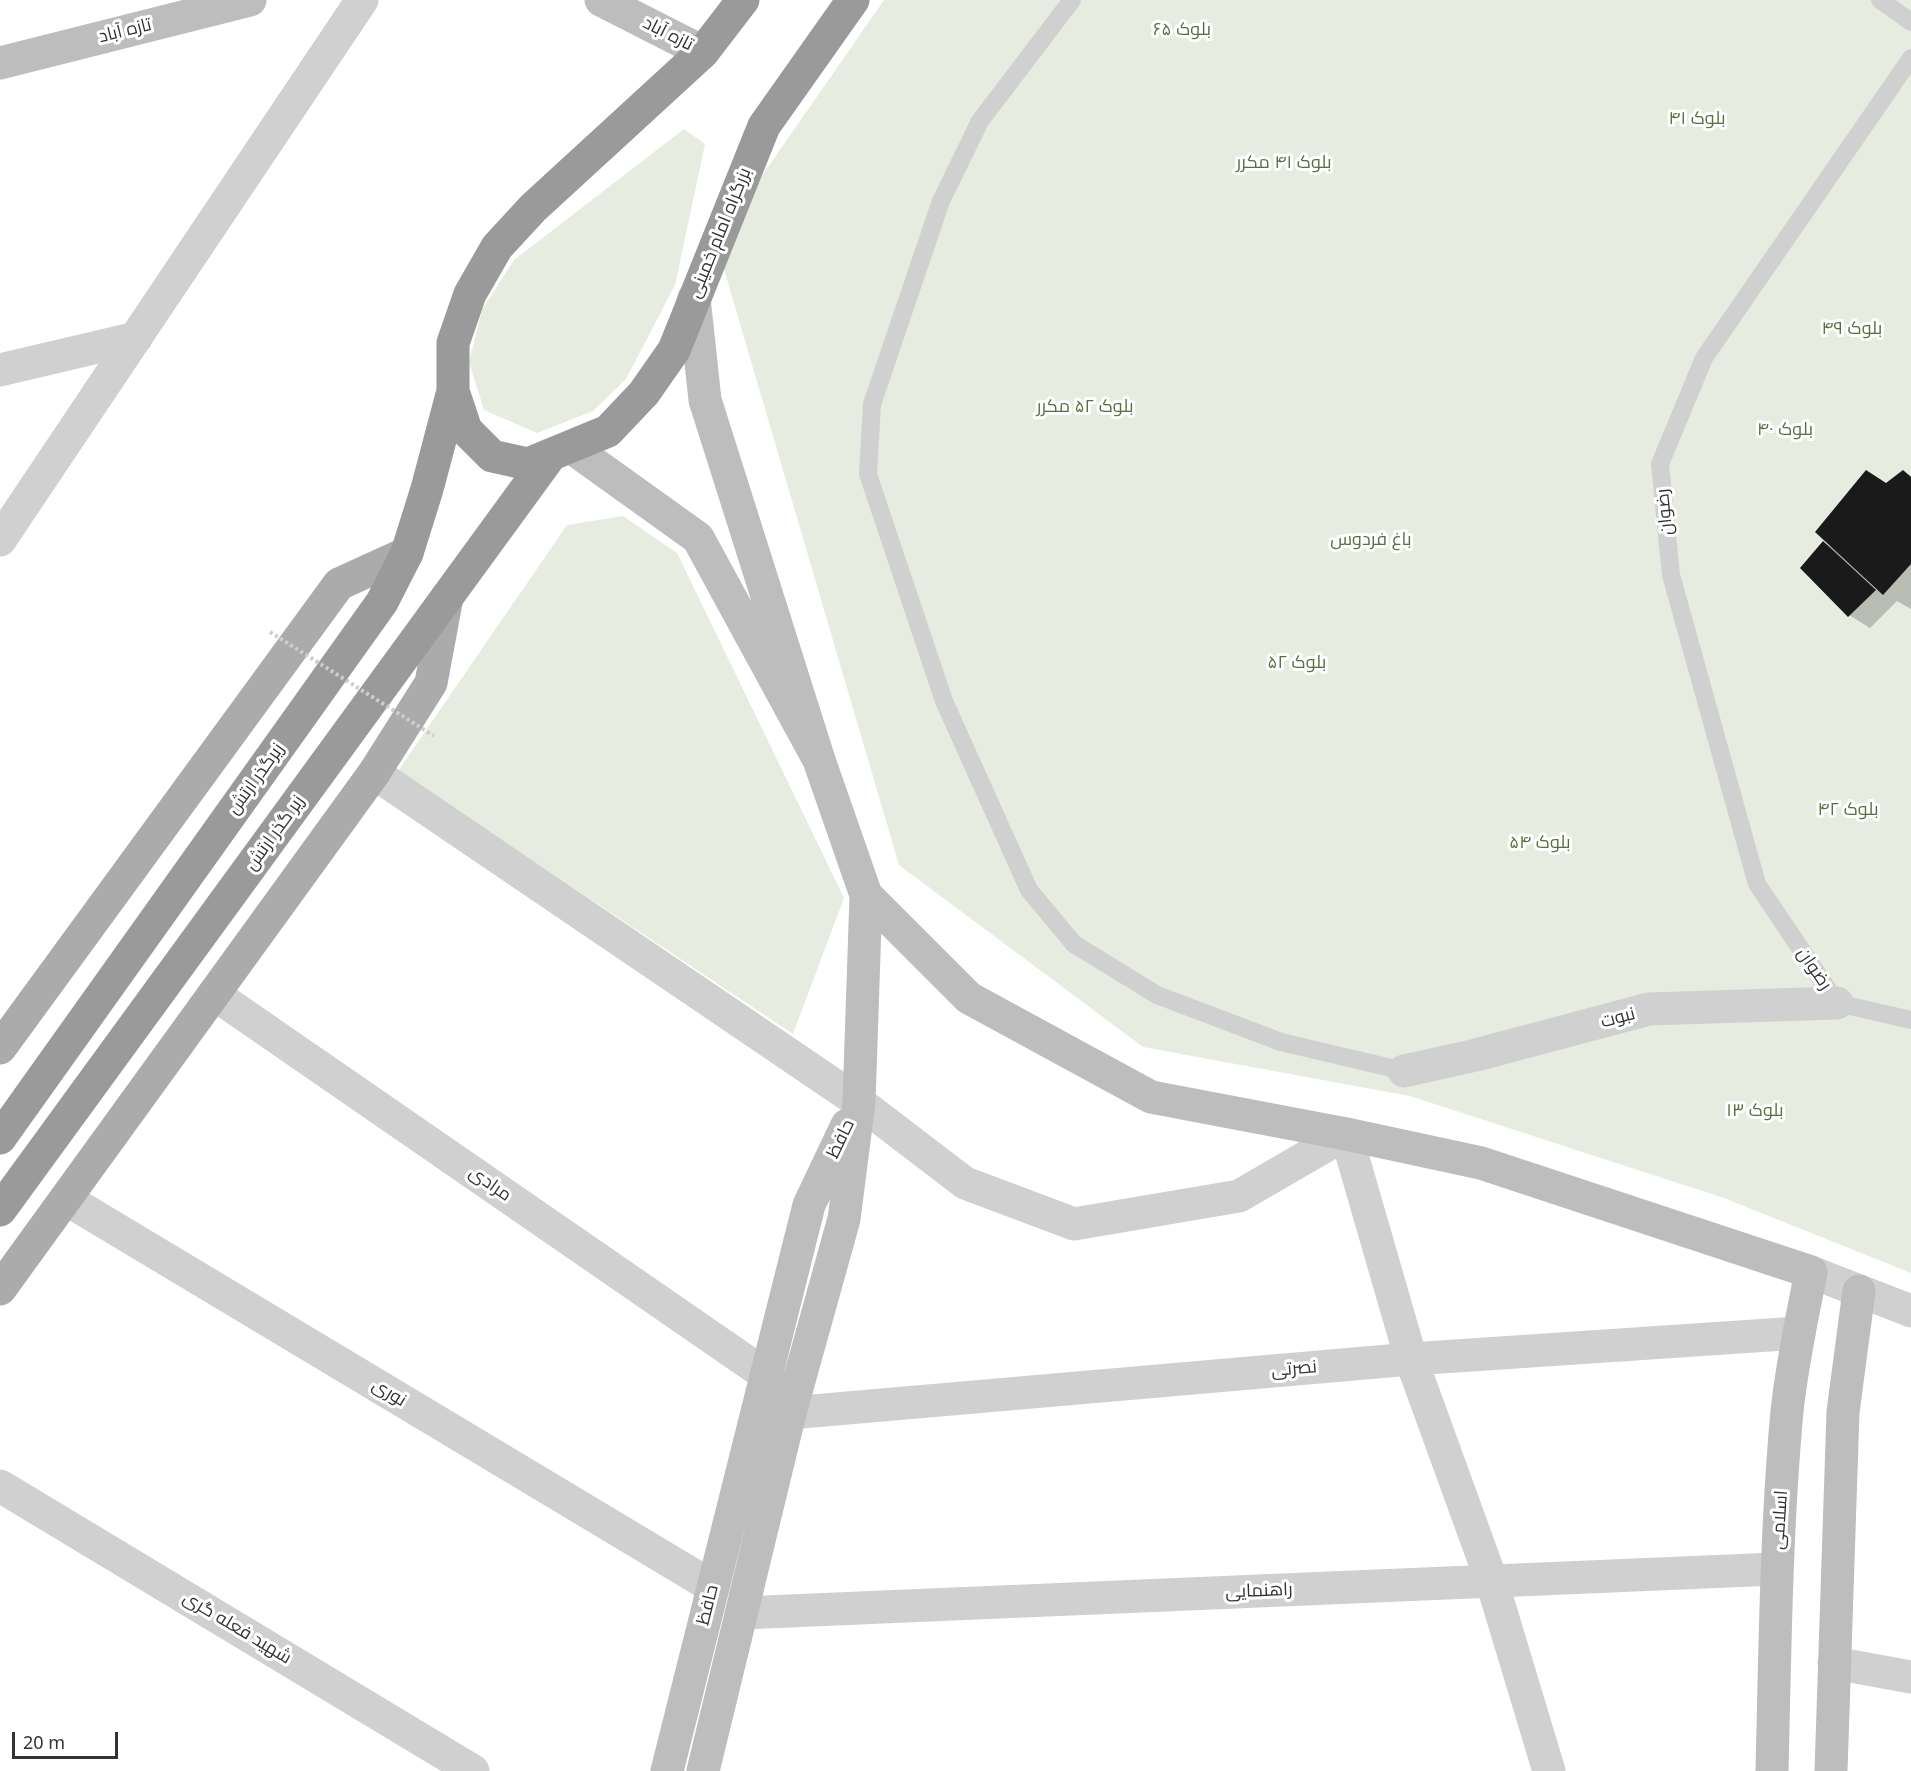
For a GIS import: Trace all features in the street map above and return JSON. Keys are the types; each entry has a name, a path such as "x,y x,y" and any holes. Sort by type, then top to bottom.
{"highway":[{"path":"453,391 453,343 470,294 497,247 533,208 703,52 743,0"},
{"name":"بزرگراه امام خمینی","path":"453,391 465,430 492,456 528,464 608,431 644,393 674,350 764,126 853,0"},
{"name":"زیرگذر ارتش","path":"0,1138 382,602 407,553 453,391"},
{"name":"زیر گذر ارتش","path":"0,1210 447,597 560,452"}],"main road":[{"path":"0,1048 339,584 407,553"},
{"path":"0,1289 375,774 431,683 447,597"}],"street":[{"name":"تازه آباد","path":"0,63 250,0"},
{"path":"0,540 362,0"},
{"name":"تازه آباد","path":"601,0 703,52"},
{"path":"694,297 705,400 819,760 866,895 859,1102"},
{"path":"0,370 136,338"},
{"path":"560,452 699,538 819,760"},
{"path":"375,774 859,1102 965,1183 1074,1224 1239,1196 1347,1134"},
{"path":"866,895 969,998 1151,1097 1347,1134 1481,1163 1811,1272 1911,1311"},
{"name":"مرادی","path":"214,993 766,1375"},
{"name":"نبوت","path":"1404,1071 1476,1055 1649,1010 1837,1003"},
{"name":"حافظ","path":"667,1771 809,1205 859,1102"},
{"name":"حافظ","path":"703,1771 790,1413 844,1219 859,1102"},
{"path":"1347,1134 1411,1359 1492,1582 1549,1771"},
{"name":"نوری","path":"66,1199 709,1602"},
{"name":"اسلامی","path":"1772,1771 1776,1569 1787,1410 1811,1272"},
{"path":"1831,1771 1843,1412 1859,1291"},
{"name":"نصرتی","path":"790,1413 1411,1359 1799,1333"},
{"name":"شهید فعله گری","path":"0,1486 473,1771"},
{"name":"راهنمایی","path":"742,1613 1776,1569"},
{"path":"709,1602 742,1613"},
{"path":"1834,1663 1911,1677"}],"lane":[{"path":"1072,0 980,121 941,201 872,404 868,474 944,701 1029,890 1074,944 1157,995 1281,1042 1404,1071"},
{"path":"1880,0 1911,22"},
{"name":"رضوان","path":"1837,1003 1757,884 1671,575 1660,464 1704,358 1911,58"},
{"path":"1837,1003 1911,1020"}],"path":[{"path":"270,632 434,736"}],"green space":[{"name":"باغ فردوس","path":"884,0 1911,0 1911,1273 1724,1198 1410,1096 1143,1047 899,865 716,242"},
{"path":"684,129 705,144 675,285 626,379 593,411 537,433 484,410 469,362 482,310 514,260"},
{"path":"623,516 677,553 844,898 793,1034 398,771 567,525"}],"building":[{"path":"1866,470 1886,483 1903,470 1911,477 1911,564 1883,595 1815,532"},
{"path":"1823,541 1876,590 1848,617 1800,568"}],"park label":[{"name":"بلوک ۶۵","path":"1182,30"},
{"name":"بلوک ۴۱","path":"1697,119"},
{"name":"بلوک ۴۱ مکرر","path":"1284,163"},
{"name":"بلوک ۴۹","path":"1852,329"},
{"name":"بلوک ۵۲ مکرر","path":"1085,407"},
{"name":"بلوک ۴۰","path":"1785,430"},
{"name":"بلوک ۵۲","path":"1297,663"},
{"name":"بلوک ۴۲","path":"1848,810"},
{"name":"بلوک ۵۴","path":"1540,843"},
{"name":"بلوک ۱۳","path":"1755,1111"}]}
